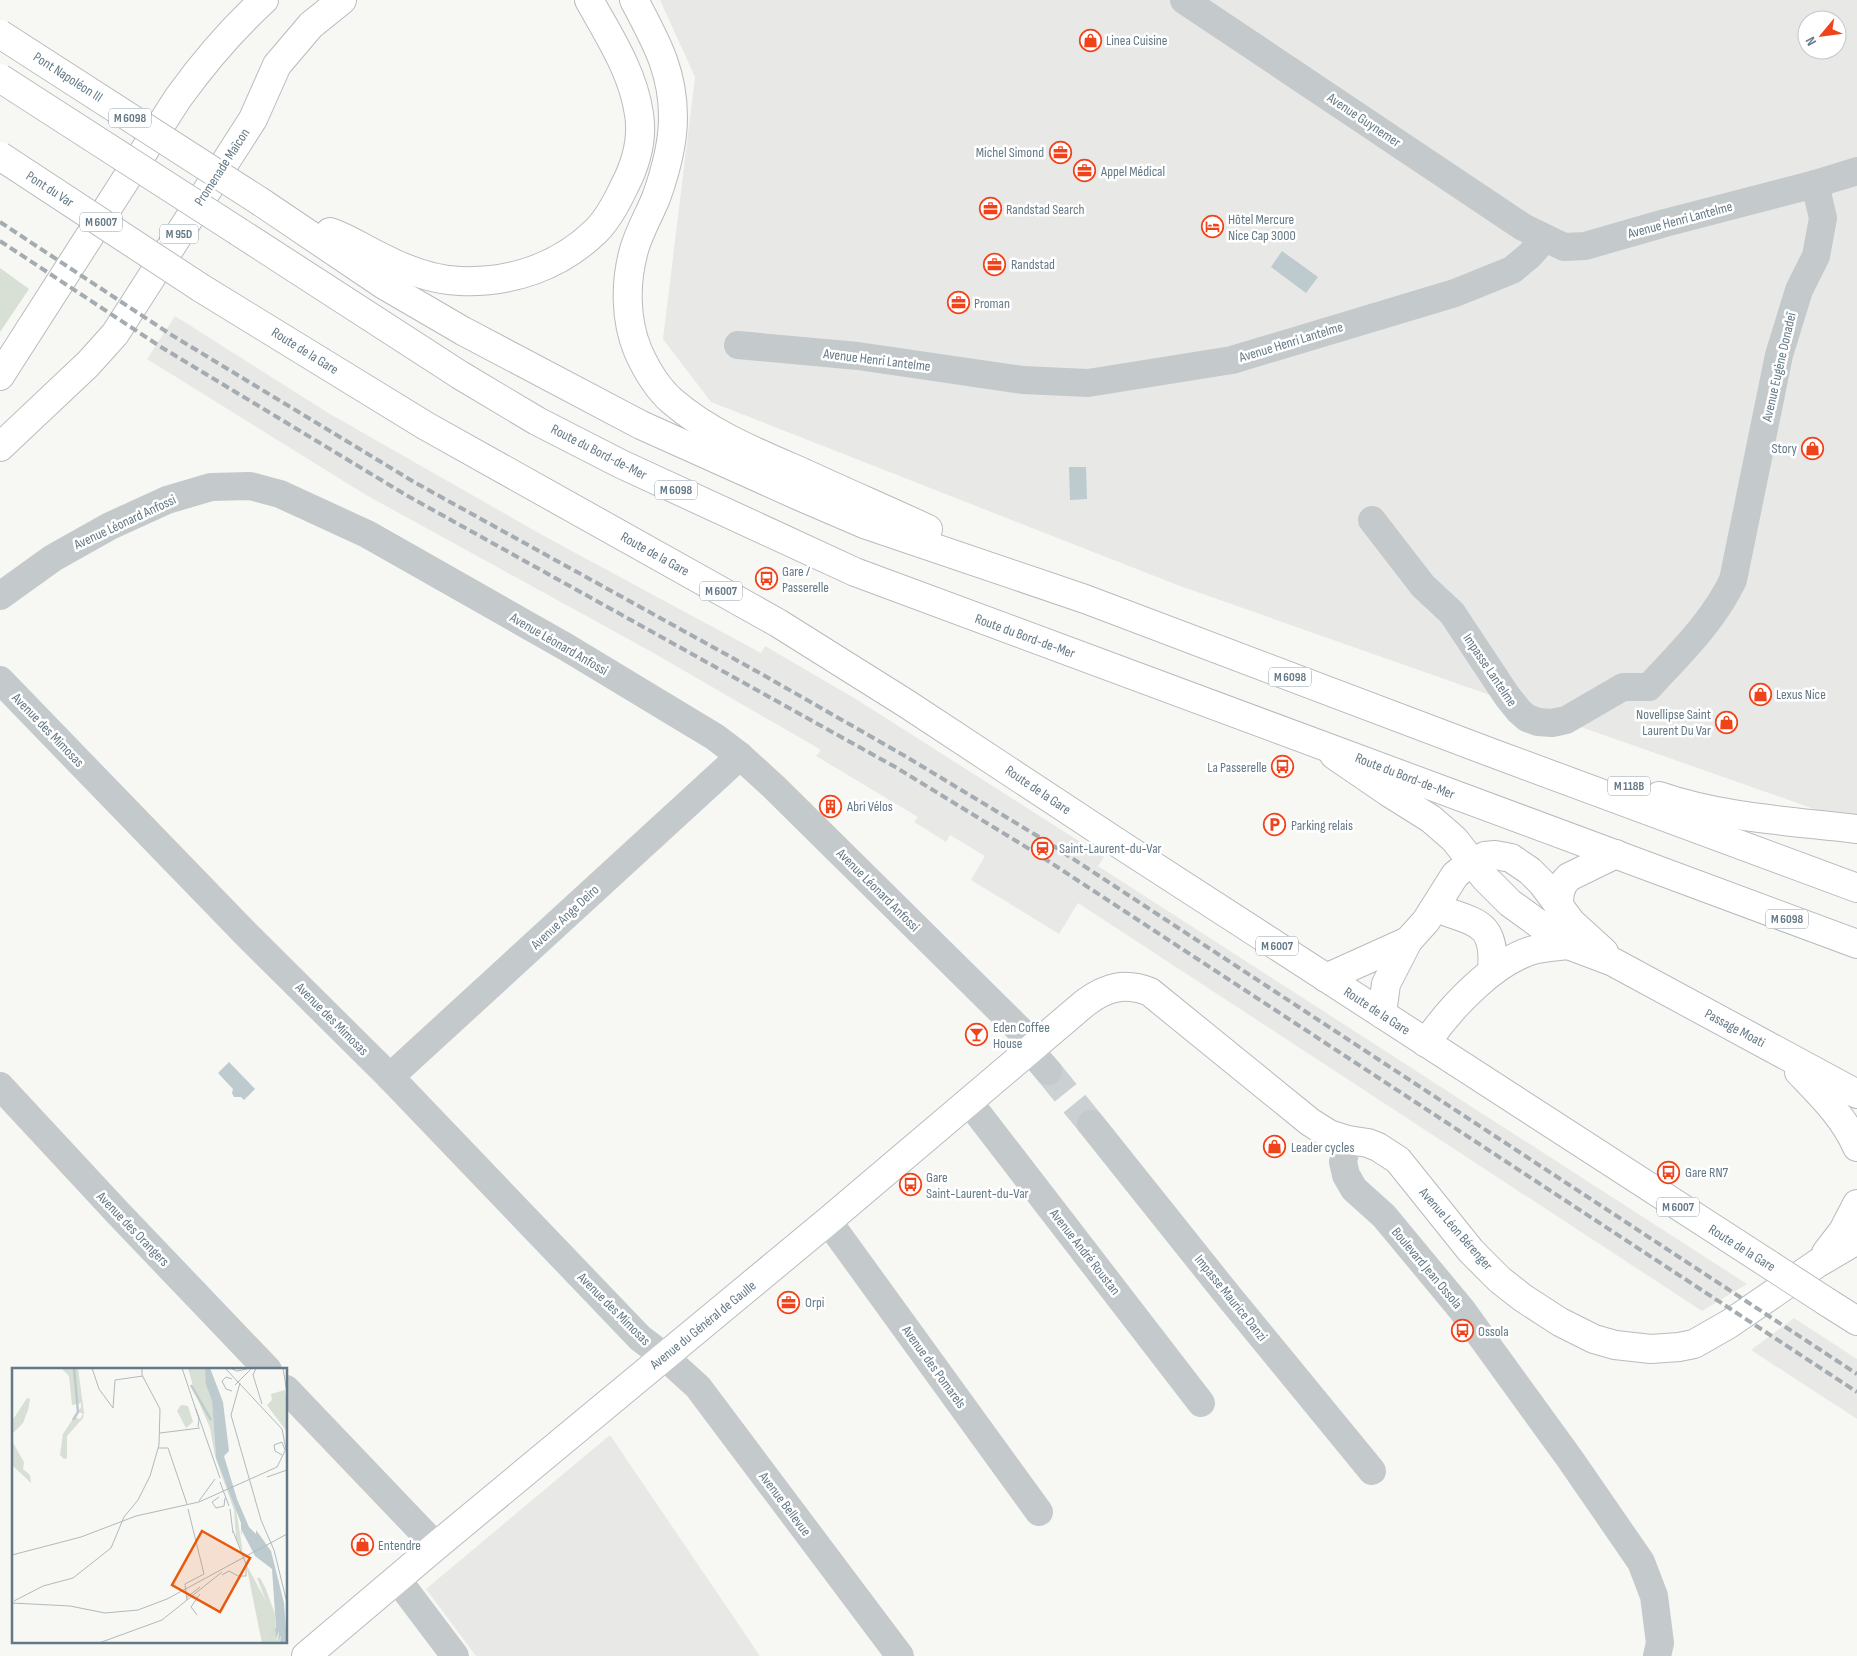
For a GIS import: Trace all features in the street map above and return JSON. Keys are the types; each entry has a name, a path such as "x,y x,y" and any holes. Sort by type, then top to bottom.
{"main road":[{"path":"0,376 178,98 228,34 264,0"},
{"name":"Promenade Maïcon","path":"0,447 88,364 115,334 252,119 277,65 290,47 311,25 342,0"},
{"path":"285,217 341,236 423,276 459,281 513,277 538,269 568,253 596,231 615,206 639,150 640,115 633,87 623,60 589,0"},
{"path":"634,0 666,66 672,96 671,141 663,176 634,250 627,292 635,343 655,382 670,399 687,413 746,448 1085,599"},
{"name":"Pont Napoléon III","path":"0,34 285,217"},
{"name":"Route du Bord-de-Mer","path":"0,78 460,375 537,421 621,464 855,572 1857,944"},
{"name":"Pont du Var","path":"0,156 201,288"},
{"name":"M 6098","path":"285,217 384,285 455,327 641,425 864,524 1085,599 1857,888"},
{"name":"Route de la Gare","path":"201,288 426,426 778,623 908,704 1112,840 1857,1321"},
{"name":"Passage Moati","path":"1316,743 1388,792 1432,819 1454,840 1471,862 1510,903 1568,945 1613,962 1857,1094"},
{"name":"M 118B","path":"1495,754 1546,760 1608,778 1689,806 1723,814 1857,829"},
{"path":"1559,908 1559,891 1568,877 1616,854"},
{"name":"Passage Moati","path":"1382,1014 1386,984 1408,941 1436,908 1455,875 1471,862 1485,856 1495,855 1511,858 1520,863 1542,883 1571,922 1613,962"},
{"path":"1436,908 1483,928 1489,936 1493,952 1492,971"},
{"name":"Passage Moati","path":"1326,978 1408,941"},
{"name":"Passage Moati","path":"1426,1043 1440,1022 1492,971 1512,958 1537,949 1568,945"},
{"name":"Avenue du Général de Gaulle","path":"306,1656 1099,993 1124,986 1138,987 1150,992 1310,1122 1329,1134 1348,1140"},
{"path":"1778,1052 1829,1104 1845,1124 1857,1147"},
{"name":"Avenue Léon Bérenger","path":"1348,1140 1368,1142 1398,1160 1471,1251 1500,1280 1523,1298 1560,1322 1614,1345 1651,1349 1694,1344 1729,1324 1818,1263 1857,1240"},
{"path":"1818,1263 1843,1232 1857,1204"}],"street":[{"name":"Avenue Guynemer","path":"1184,0 1523,227 1545,238"},
{"path":"1815,184 1857,171"},
{"name":"Avenue Henri Lantelme","path":"738,345 858,356 1023,380 1088,383 1232,360 1455,292 1512,270 1530,255 1545,238 1564,247 1585,246 1815,184"},
{"name":"Avenue Eugène Donadeï","path":"1649,687 1713,615 1733,580 1779,355 1799,290 1816,256 1823,218 1815,184"},
{"name":"Avenue Léonard Anfossi","path":"0,596 53,558 110,526 167,500 211,487 250,486 280,494 367,534 582,657 714,737 740,756 793,805 1032,1048"},
{"name":"Impasse Lantelme","path":"1372,520 1423,586 1452,613 1507,696 1527,718 1538,722 1552,723 1566,720 1623,687 1649,687"},
{"name":"Avenue des Mimosas","path":"0,680 239,927 390,1077 640,1338 665,1357"},
{"name":"Avenue Ange Deiro","path":"390,1077 740,756"},
{"path":"1032,1048 1048,1071"},
{"name":"Avenue des Orangers","path":"0,1086 266,1368"},
{"name":"Avenue André Roustan","path":"969,1102 1201,1403"},
{"name":"Impasse Maurice Danzi","path":"1091,1124 1372,1471"},
{"name":"Boulevard Jean Ossola","path":"1348,1140 1343,1162 1346,1175 1354,1189 1384,1216 1462,1310 1570,1459 1641,1562 1654,1596 1660,1643 1657,1656"},
{"name":"Avenue des Pomarels","path":"828,1221 1039,1512"},
{"name":"Avenue Bellevue","path":"665,1357 698,1387 900,1656"},
{"path":"288,1390 436,1546"},
{"path":"397,1579 455,1656"}],"shaded area":[{"path":"660,0 1857,0 1857,824 1180,586 711,402 663,339 695,77"},
{"path":"1282,251 1318,277 1306,293 1271,267"},
{"path":"0,268 29,289 0,332"},
{"path":"175,316 330,414 544,536 761,653 765,646 859,701 1104,857 1098,866 1747,1284 1702,1311 1078,903 1059,934 971,880 985,856 950,835 946,842 914,822 918,817 816,756 821,750 650,651 366,495 147,359"},
{"path":"1069,467 1086,467 1087,499 1070,500"},
{"path":"229,1062 255,1089 244,1100 241,1097 234,1097 233,1089 218,1073"},
{"path":"1794,1318 1857,1359 1857,1419 1751,1350"},
{"path":"610,1435 760,1656 476,1656 426,1589"}],"tunnel":[{"path":"1048,1071 1091,1124"}],"railway":[{"path":"0,222 170,334 414,482 758,672 905,756 1049,843 1857,1374"},
{"path":"0,241 161,347 406,495 897,768 1039,855 1857,1392"}],"place":[{"name":"Linea Cuisine","path":"1090,40"},
{"name":"Michel Simond","path":"1060,152"},
{"name":"Appel Médical","path":"1085,171"},
{"name":"Randstad Search","path":"990,209"},
{"name":"Hôtel Mercure Nice Cap 3000","path":"1212,227"},
{"name":"Randstad","path":"995,264"},
{"name":"Proman","path":"958,303"},
{"name":"Story","path":"1813,448"},
{"name":"Gare / Passerelle","path":"766,579"},
{"name":"Lexus Nice","path":"1760,694"},
{"name":"Novellipse Saint Laurent Du Var","path":"1727,722"},
{"name":"La Passerelle","path":"1283,767"},
{"name":"Abri Vélos","path":"831,806"},
{"name":"Parking relais","path":"1275,825"},
{"name":"Saint-Laurent-du-Var","path":"1043,848"},
{"name":"Eden Coffee House","path":"977,1035"},
{"name":"Leader cycles","path":"1275,1147"},
{"name":"Gare RN7","path":"1669,1172"},
{"name":"Gare Saint-Laurent-du-Var","path":"910,1185"},
{"name":"Orpi","path":"789,1302"},
{"name":"Ossola","path":"1462,1331"},
{"name":"Entendre","path":"362,1545"}]}
